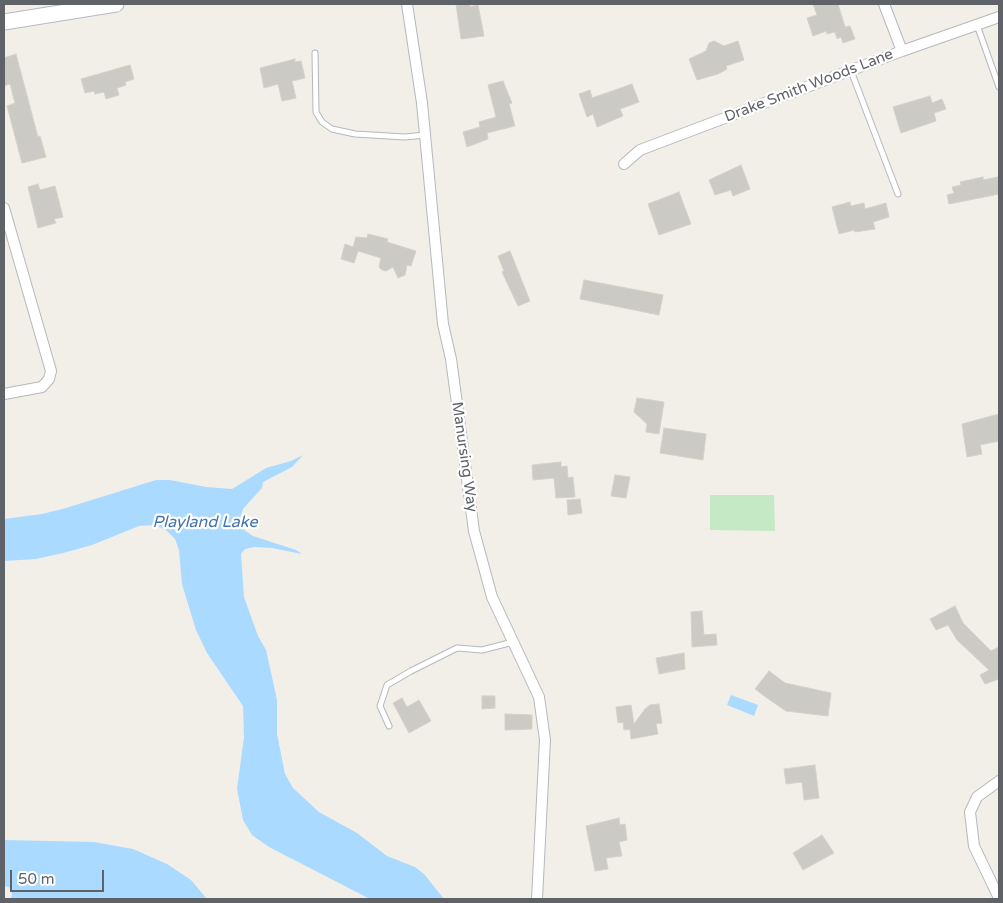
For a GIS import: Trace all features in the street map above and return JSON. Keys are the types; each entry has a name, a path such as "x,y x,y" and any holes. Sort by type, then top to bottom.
{"street":[{"path":"4,22 116,4"},
{"name":"Manursing Way","path":"407,4 426,135 443,324 452,366 474,531 492,597 539,697 545,740 537,899"},
{"path":"884,4 902,51"},
{"name":"Drake Smith Woods Lane","path":"624,164 640,150 902,51 999,18"},
{"path":"4,208 50,371 49,380 42,387 4,394"},
{"path":"999,781 977,797 970,812 974,846 999,898"}],"lane":[{"path":"977,25 999,87"},
{"path":"315,53 316,112 322,122 332,129 355,134 405,137 426,135"},
{"path":"851,70 898,194"},
{"path":"388,726 380,706 387,685 410,670 457,648 482,650 513,642"}],"green space":[{"path":"710,495 774,495 775,531 710,530"}],"water":[{"name":"Playland Lake","path":"303,455 292,467 263,482 262,488 243,509 239,521 244,530 253,536 296,550 302,554 272,548 255,547 245,549 241,554 244,597 258,636 266,650 277,700 277,734 285,774 293,788 319,812 357,833 387,856 415,867 424,874 444,899 370,899 269,847 252,835 243,820 237,789 244,737 243,706 207,653 196,630 182,584 179,550 175,539 166,530 155,525 139,526 92,545 63,553 36,559 4,561 4,519 42,514 66,508 156,480 170,480 206,487 232,489 266,468 291,461"},
{"path":"731,695 758,705 754,716 727,705"},
{"path":"4,840 94,842 133,849 167,864 191,880 207,899 11,899 12,894 9,887 4,886"}],"building":[{"path":"456,4 470,4 470,7 478,5 484,36 461,39"},
{"path":"813,4 838,4 845,27 850,26 855,39 843,43 841,37 837,39 835,32 827,34 826,31 813,36 807,18 817,15"},
{"path":"714,41 724,46 738,41 744,60 726,66 727,69 718,74 697,80 689,59 706,51 709,43"},
{"path":"16,54 38,137 40,136 46,157 22,163 7,106 15,103 10,84 4,86 4,58"},
{"path":"295,59 295,62 301,61 305,78 292,81 296,98 282,101 278,84 264,88 260,68"},
{"path":"130,65 134,79 125,82 126,85 117,88 119,95 106,99 104,92 95,94 94,91 85,93 81,79"},
{"path":"503,81 512,103 509,104 515,126 487,133 488,139 467,147 463,132 480,127 479,122 496,117 488,85"},
{"path":"632,84 639,102 620,109 623,116 597,127 593,114 587,117 579,94 590,90 592,98"},
{"path":"930,96 932,103 942,99 946,109 934,113 936,121 901,133 893,107"},
{"path":"741,165 750,189 733,196 731,190 715,195 709,180"},
{"path":"983,177 983,180 998,177 999,194 949,204 947,195 954,193 952,187 961,185 960,182"},
{"path":"38,184 40,190 55,186 63,217 54,219 56,223 38,228 28,187"},
{"path":"679,192 691,224 659,235 648,204"},
{"path":"850,202 851,206 864,203 865,209 886,203 889,217 873,222 875,229 855,232 854,230 839,234 832,207"},
{"path":"368,234 388,239 387,242 416,251 411,266 407,265 405,275 398,278 393,267 386,271 382,270 379,267 381,258 358,251 354,263 341,259 345,244 353,247 356,237 367,238"},
{"path":"510,251 530,301 518,306 502,272 504,271 498,256"},
{"path":"584,280 663,295 659,315 580,299"},
{"path":"637,398 664,402 659,434 646,432 647,424 634,412"},
{"path":"999,414 999,441 980,445 982,454 967,457 962,424"},
{"path":"664,428 706,434 703,460 660,453"},
{"path":"561,462 561,467 567,466 568,478 573,477 575,497 556,498 554,478 533,480 532,465"},
{"path":"615,475 630,477 626,498 611,496"},
{"path":"580,499 582,513 568,515 567,500"},
{"path":"955,606 963,623 991,651 999,647 999,679 985,684 980,675 989,670 957,640 948,625 936,630 930,619"},
{"path":"702,611 704,635 716,634 717,645 692,647 691,612"},
{"path":"684,653 685,669 659,674 656,658"},
{"path":"769,671 785,683 831,693 828,716 786,711 755,689"},
{"path":"482,696 495,696 495,708 482,709"},
{"path":"402,698 407,707 419,700 431,721 409,733 393,703"},
{"path":"659,704 662,723 656,724 658,734 631,739 630,729 624,730 623,722 618,723 616,707 631,705 634,724 650,705"},
{"path":"505,714 532,715 532,729 505,730"},
{"path":"815,765 819,798 804,800 802,782 786,784 784,769"},
{"path":"619,818 620,825 625,824 627,840 619,842 622,856 606,858 608,869 595,871 586,826"},
{"path":"822,835 834,853 803,870 793,853"}]}
